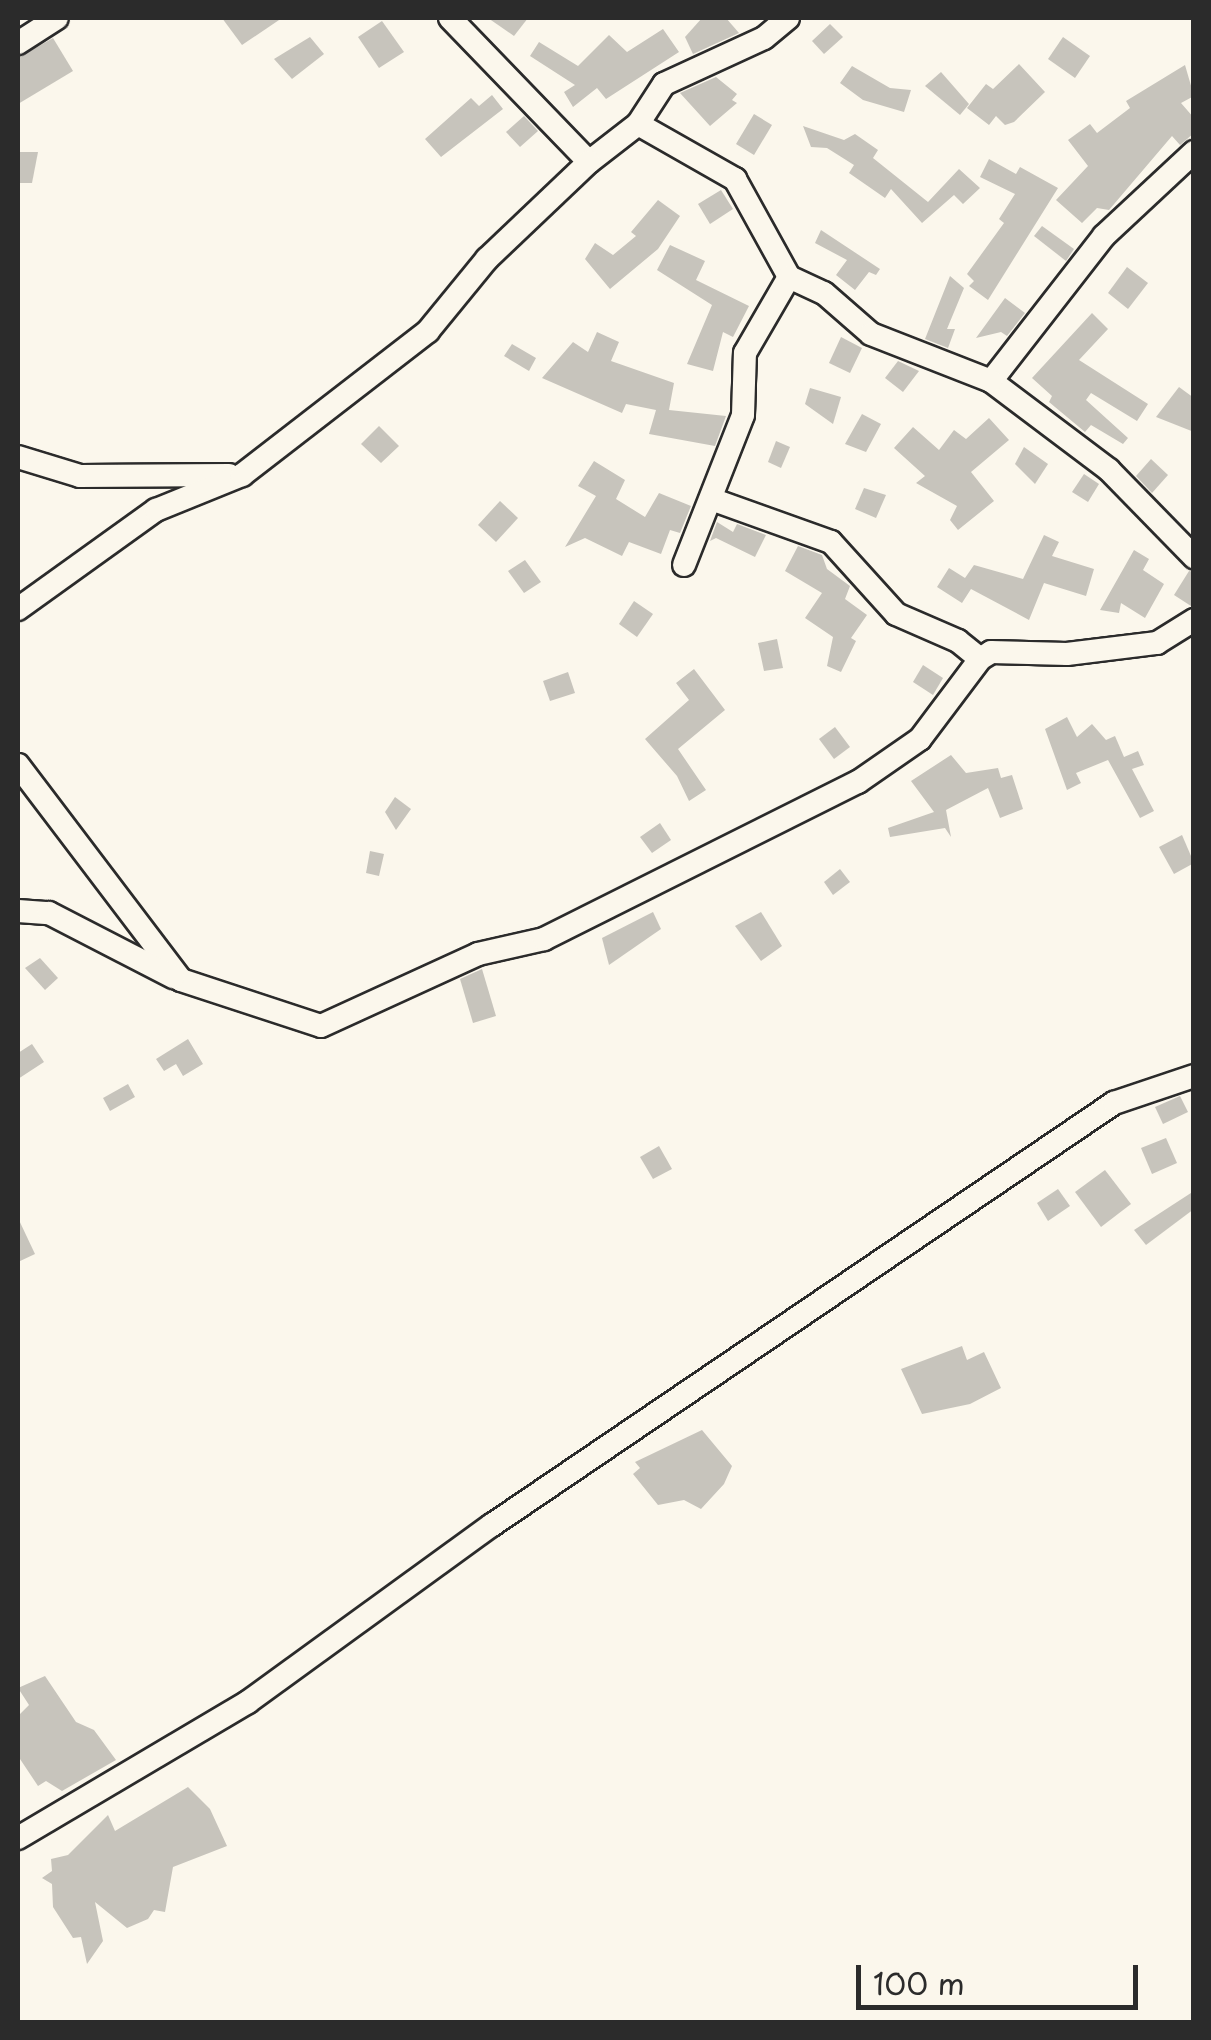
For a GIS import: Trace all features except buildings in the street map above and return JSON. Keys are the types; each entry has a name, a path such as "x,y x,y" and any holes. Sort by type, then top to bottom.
{"street":[{"path":"18,43 57,18"},
{"path":"450,18 589,162"},
{"path":"18,609 156,510 242,475 428,331 488,259 589,162 638,124 664,84 764,38 788,18"},
{"path":"638,124 736,178 789,277 824,294 871,334 991,381 1109,470 1194,557"},
{"path":"991,381 1104,236 1194,152"},
{"path":"684,564 743,415 745,352 789,277"},
{"path":"18,457 80,476 242,475"},
{"path":"711,499 832,542 896,614 958,641 980,659"},
{"path":"18,910 49,913 181,980 321,1026 478,954 544,939 858,782 920,738 980,659 991,652 1067,654 1157,643 1194,620"},
{"path":"18,765 181,980"},
{"path":"18,1838 248,1702 492,1524 1114,1103 1194,1076"}]}
